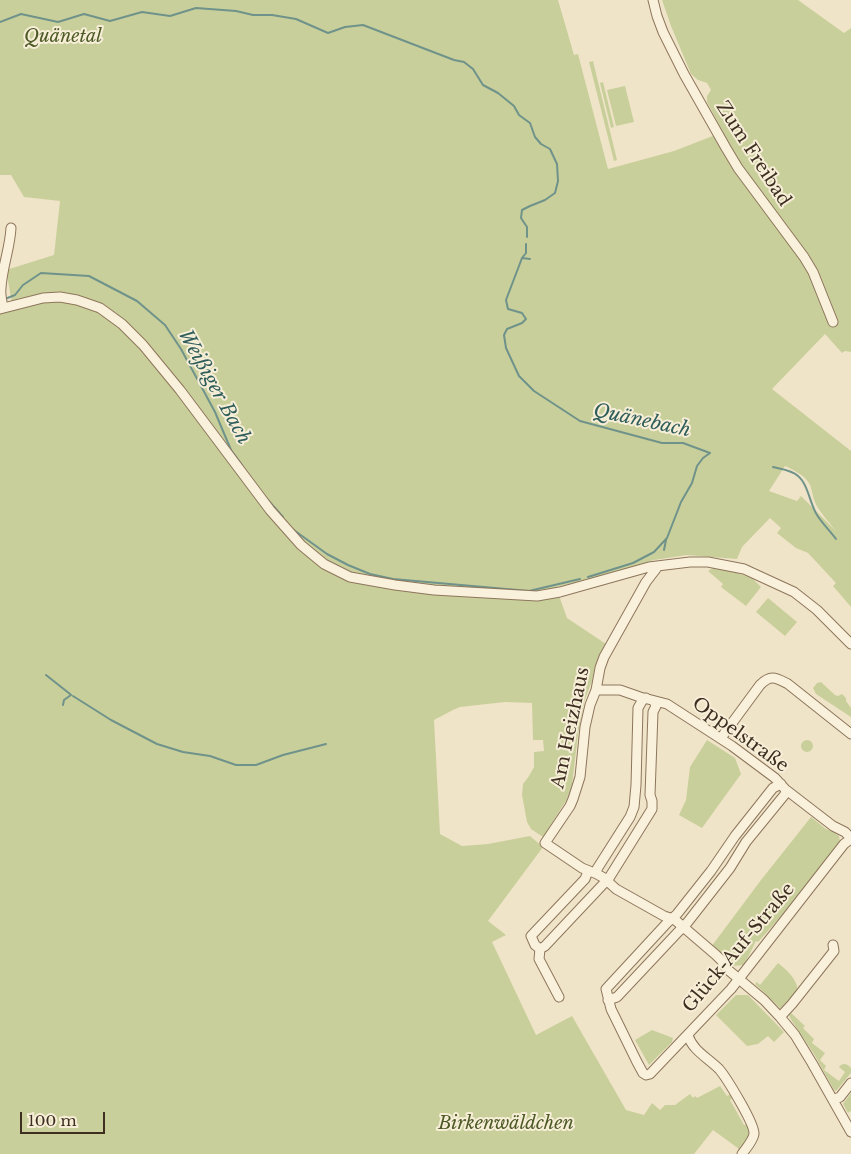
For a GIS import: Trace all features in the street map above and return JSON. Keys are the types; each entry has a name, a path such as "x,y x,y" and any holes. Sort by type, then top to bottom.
{"street":[{"name":"Zum Freibad","path":"653,0 664,34 687,81 738,168 804,257 813,272 833,322"},
{"path":"11,228 1,287 2,304 60,297 77,300 100,308 122,324 143,345 180,390 252,487 289,532 324,564 350,577 434,590 537,596 560,592 657,566 708,562 744,569 799,595 851,644"},
{"name":"Am Heizhaus","path":"593,872 545,843 570,806 578,784 585,727 604,657 657,566"},
{"path":"721,738 764,680 772,677 788,684 851,734"},
{"name":"Oppelstraße","path":"596,690 620,690 667,704 721,738 851,838"},
{"path":"537,947 545,946 607,880 652,809 650,795 653,712 656,706 650,700 642,701 638,708 636,792 634,807 630,817 597,869 585,879 531,936 537,947 539,959 559,997"},
{"path":"608,1000 617,996 688,923 730,868 746,842 786,793 783,787 773,788 677,914 606,989 608,1000 616,1021 643,1073 650,1074 688,1035"},
{"name":"Glück-Auf-Straße","path":"742,1154 754,1135 753,1127 726,1078 692,1044 688,1035 740,979 844,844 851,838"},
{"path":"593,872 607,880 616,889 664,916 672,918 683,926 721,960 727,969 764,1000 795,1035 851,1132"},
{"path":"780,1017 834,951 833,945"},
{"path":"833,1100 840,1097 851,1083"}],"green space":[{"path":"0,0 558,0 574,55 578,54 608,169 674,151 723,132 707,102 707,96 711,90 707,83 698,80 691,74 662,0 798,0 844,33 851,28 851,352 845,351 842,353 825,334 772,389 851,451 851,607 833,586 836,583 808,553 796,548 777,533 781,528 770,518 742,547 737,559 687,555 654,560 592,579 556,587 567,618 606,644 595,666 592,681 584,702 572,785 567,799 543,837 531,829 527,822 522,795 523,784 534,767 534,752 544,751 543,740 533,740 532,703 505,702 460,707 434,720 440,834 462,846 488,844 530,836 543,847 488,921 506,935 492,942 536,1035 572,1016 626,1110 644,1115 652,1103 660,1110 665,1105 675,1105 690,1094 693,1098 695,1096 697,1098 720,1086 727,1096 731,1094 733,1098 730,1100 744,1125 748,1124 751,1132 743,1146 741,1145 739,1149 713,1130 694,1154 0,1154 0,312 13,309 6,270 54,255 60,201 24,197 11,175 0,175","holes":["785,466 806,479 810,485 816,505 835,530 801,496 797,501 769,491"]},
{"path":"593,61 617,160 614,161 589,62"},
{"path":"603,82 614,127 611,128 600,83"},
{"path":"625,86 634,122 616,126 607,90"},
{"path":"716,566 752,578 761,587 746,606 721,587 723,584 708,571"},
{"path":"768,598 797,622 785,636 756,612"},
{"path":"821,682 835,695 842,694 846,698 851,708 851,717 816,694 813,688 817,683"},
{"path":"707,740 735,758 741,774 702,828 679,815 686,800 690,767"},
{"path":"809,740 812,741 812,751 805,752 802,751 801,744 802,741"},
{"path":"811,817 826,829 839,836 840,842 792,904 758,942 756,941 744,965 733,966 711,947"},
{"path":"778,963 788,971 798,990 782,1010 755,984 757,982 760,985"},
{"path":"736,995 748,995 784,1032 774,1042 768,1036 758,1044 747,1046 716,1015"},
{"path":"791,1013 805,1026 803,1028 814,1039 812,1043 825,1053 820,1060 826,1066 824,1070 839,1081 845,1072 839,1067 845,1064 851,1068 851,1073 836,1091 790,1018 789,1015"},
{"path":"652,1030 673,1038 672,1042 649,1065 635,1040"},
{"path":"851,1093 851,1112 848,1113 843,1104"}],"waterway":[{"name":"Quänebach","path":"0,22 21,14 58,22 84,14 110,21 142,12 170,16 196,8 236,11 253,15 272,15 296,19 328,33 345,27 363,25 454,60 464,62 473,69 483,85 498,93 514,106 519,115 530,123 535,137 541,144 550,149 557,164 558,181 555,193 545,200 522,210 521,218 527,227 527,237"},
{"name":"Quänebach","path":"526,244 526,253 522,258 506,300 508,309 522,313 526,319 522,323 507,329 504,335 506,348 519,376 534,391 580,421 662,443 683,443 710,453"},
{"name":"Quänebach","path":"522,258 530,259"},
{"name":"Weißiger Bach","path":"5,299 15,295 23,285 41,273 89,276 137,301 165,325 181,349 215,412 231,450 242,465"},
{"name":"Weißiger Bach","path":"588,577 633,563 654,552 667,538 681,502 692,483 697,466 710,453"},
{"name":"Quänebach","path":"773,467 793,472 798,476 807,489 817,515 836,539"},
{"name":"Weißiger Bach","path":"267,499 283,517"},
{"name":"Weißiger Bach","path":"291,528 327,554 348,565 370,574 393,579 529,591 580,579"},
{"name":"Weißiger Bach","path":"664,550 666,540"},
{"path":"46,675 71,695 64,700 63,705"},
{"path":"73,696 111,720 157,744 183,752 210,756 236,765 256,765 283,755 326,744"}],"park label":[{"name":"Quänetal","path":"63,37"},
{"name":"Birkenwäldchen","path":"506,1124"}]}
